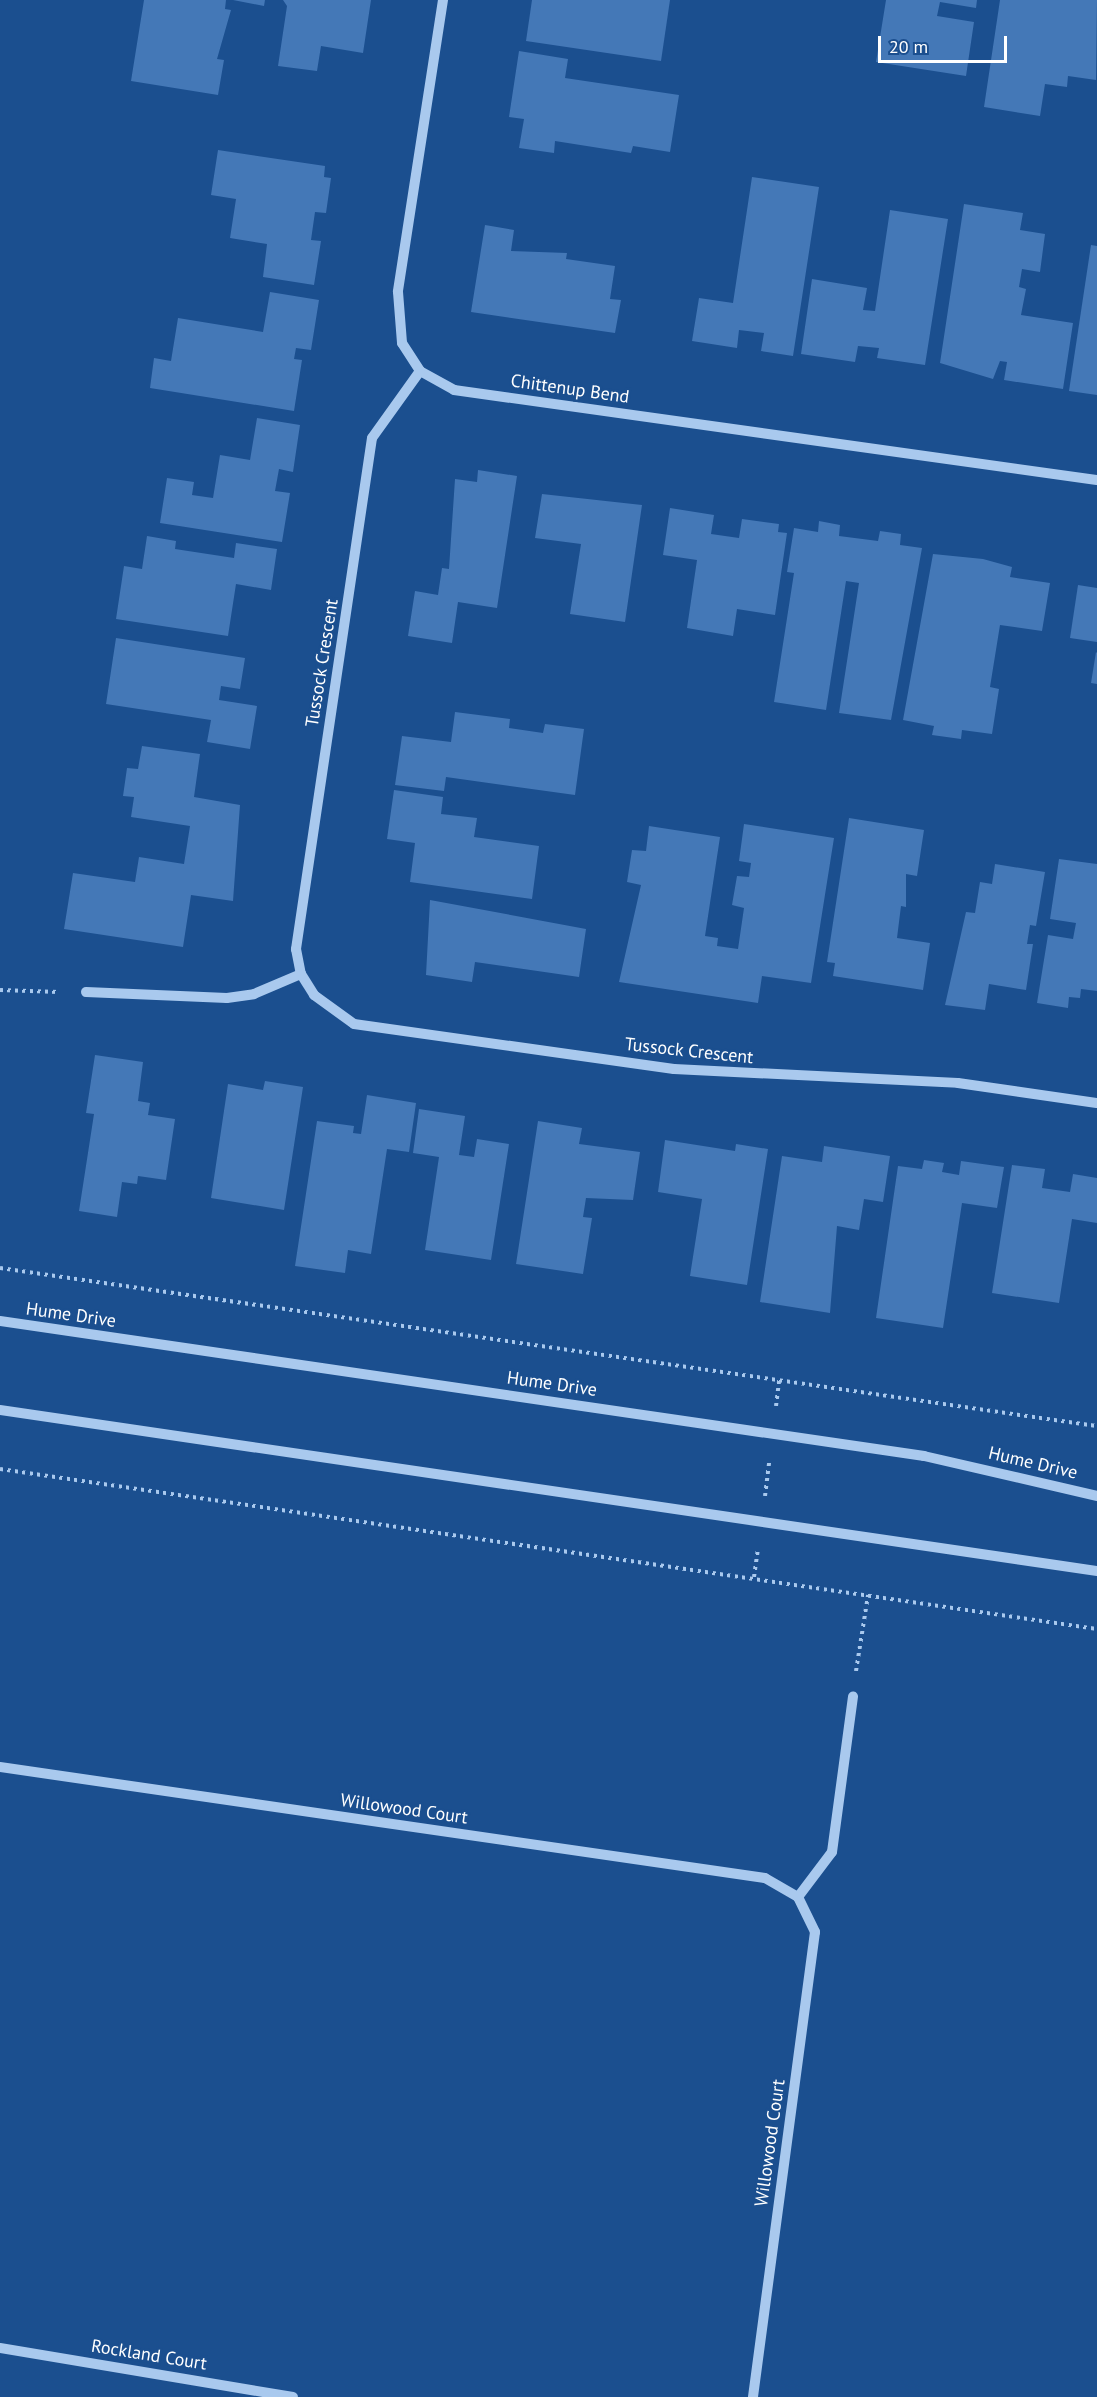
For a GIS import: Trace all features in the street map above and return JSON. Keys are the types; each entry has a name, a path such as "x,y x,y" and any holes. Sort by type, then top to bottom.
{"street":[{"name":"Chittenup Bend","path":"443,0 398,292 402,344 420,371 454,390 1097,480"},
{"name":"Tussock Crescent","path":"420,371 372,438 299,925 301,974 314,995 354,1024 674,1069 958,1083 1097,1103"},
{"path":"86,992 227,998 254,994 301,974"},
{"name":"Hume Drive","path":"0,1321 924,1456 1097,1496"},
{"path":"0,1410 1097,1571"},
{"path":"798,1897 832,1852 853,1696"},
{"name":"Willowood Court","path":"0,1767 765,1878 798,1897 815,1932 753,2397"},
{"name":"Rockland Court","path":"0,2348 293,2397"}],"path":[{"path":"0,990 86,992"},
{"path":"0,1268 1097,1426"},
{"path":"754,1577 779,1380"},
{"path":"0,1469 754,1577 1097,1629"},
{"path":"853,1696 868,1595"}],"building":[{"path":"144,0 226,0 225,9 231,10 217,59 224,60 218,95 131,81"},
{"path":"233,0 265,0 264,6"},
{"path":"283,0 371,0 363,53 321,46 317,71 278,66 287,6"},
{"path":"532,0 670,0 661,61 526,41"},
{"path":"886,0 977,0 976,8 940,2 937,16 974,22 966,76 876,62"},
{"path":"1000,0 1097,0 1096,80 1068,76 1067,87 1045,84 1040,116 984,107"},
{"path":"519,51 568,59 565,78 679,95 670,152 633,146 631,153 555,141 554,153 519,148 524,119 509,117"},
{"path":"218,150 325,166 324,177 331,178 326,213 315,212 311,240 321,241 314,285 263,277 267,244 230,238 236,199 211,195"},
{"path":"752,177 819,187 793,356 761,351 764,333 739,330 737,348 692,341 699,298 733,303"},
{"path":"964,204 1023,213 1020,230 1045,234 1040,272 1022,269 1019,287 1026,289 1021,315 1073,323 1063,389 1004,380 1007,362 1000,361 993,379 940,363"},
{"path":"890,210 948,219 925,365 877,358 879,348 858,346 855,362 801,354 812,279 867,288 863,310 875,311"},
{"path":"485,225 514,230 511,251 567,253 566,259 615,266 610,299 621,300 615,333 471,312"},
{"path":"1091,245 1097,246 1097,395 1069,391"},
{"path":"270,292 319,300 311,350 296,348 294,359 302,360 294,411 150,388 154,358 171,361 178,318 263,332"},
{"path":"257,418 300,425 293,472 279,469 275,491 290,493 282,542 160,523 167,478 194,482 192,495 213,498 220,455 250,460"},
{"path":"478,470 517,476 497,608 458,602 452,643 408,636 415,591 438,595 442,568 449,569 455,479 477,482"},
{"path":"542,494 642,505 625,622 570,614 581,544 535,538"},
{"path":"670,508 714,515 711,534 739,538 742,519 779,524 778,532 787,533 775,615 737,609 733,636 687,628 697,560 663,555"},
{"path":"819,521 840,525 839,536 878,541 880,531 901,534 900,545 922,548 891,720 839,713 859,583 846,581 826,710 774,702 794,573 787,572 794,528 818,532"},
{"path":"147,536 176,541 175,549 234,558 236,543 277,549 271,590 236,584 228,636 116,619 124,566 142,569"},
{"path":"933,554 983,559 1012,567 1010,577 1050,583 1042,631 1000,625 990,687 999,689 992,734 962,730 961,739 932,735 934,726 903,720"},
{"path":"1078,585 1097,588 1097,642 1070,638"},
{"path":"116,638 245,658 240,689 221,686 219,700 257,706 250,749 207,742 211,720 106,704"},
{"path":"1097,653 1097,684 1091,683"},
{"path":"455,712 510,719 509,728 543,733 545,724 584,729 575,795 446,777 444,791 395,785 402,736 451,742"},
{"path":"142,746 200,754 194,797 240,805 233,901 191,895 183,947 64,929 73,873 135,882 139,857 184,864 190,826 131,817 134,797 123,796 127,768 138,769"},
{"path":"394,790 443,797 441,814 477,818 474,837 539,846 532,899 410,882 415,843 387,839"},
{"path":"849,818 924,830 917,876 906,874 906,907 901,906 897,938 930,943 923,990 833,976 835,963 827,962"},
{"path":"744,824 834,838 811,983 762,976 758,1003 619,982 641,885 627,882 632,850 646,851 649,826 720,837 705,936 718,938 717,946 738,949 744,908 732,905 737,876 749,877 751,863 739,861"},
{"path":"1059,859 1097,864 1097,991 1081,989 1080,998 1069,997 1068,1008 1037,1003 1048,935 1073,939 1076,923 1050,919"},
{"path":"995,864 1045,872 1036,926 1030,925 1027,944 1033,944 1026,990 989,984 985,1010 945,1005 966,912 975,913 980,882 992,884"},
{"path":"430,900 586,929 579,977 475,962 472,982 426,975"},
{"path":"95,1055 143,1062 138,1101 150,1103 148,1115 175,1119 166,1180 138,1176 137,1184 122,1182 117,1217 79,1211 94,1114 86,1113"},
{"path":"265,1081 303,1087 284,1210 211,1198 228,1084 263,1090"},
{"path":"367,1095 416,1103 409,1152 387,1149 371,1254 348,1250 345,1273 295,1266 317,1121 354,1126 353,1133 361,1134"},
{"path":"419,1109 465,1116 459,1155 474,1157 477,1139 509,1144 491,1260 425,1250 439,1157 413,1153"},
{"path":"538,1121 582,1128 579,1144 640,1152 633,1200 586,1198 583,1217 592,1218 583,1274 516,1264"},
{"path":"665,1140 735,1151 736,1144 768,1149 747,1285 690,1276 702,1199 658,1192"},
{"path":"824,1146 890,1156 883,1202 864,1199 859,1230 837,1226 830,1313 760,1302 782,1156 822,1162"},
{"path":"924,1160 944,1163 942,1172 959,1175 961,1161 1004,1167 997,1208 962,1203 943,1328 876,1318 898,1166 922,1169"},
{"path":"1012,1165 1045,1169 1042,1188 1070,1192 1073,1174 1097,1178 1097,1223 1072,1219 1059,1303 992,1293"}]}
